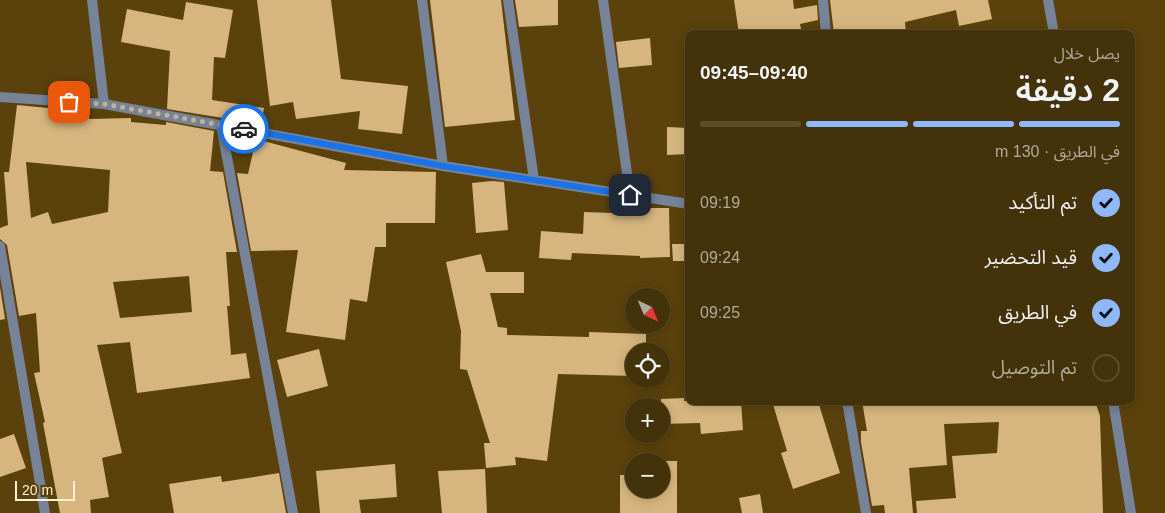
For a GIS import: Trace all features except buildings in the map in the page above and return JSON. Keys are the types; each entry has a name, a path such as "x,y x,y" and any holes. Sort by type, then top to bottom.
{"street":[{"path":"92,0 104,104"},
{"path":"422,0 443,166"},
{"path":"508,0 534,180"},
{"path":"603,0 630,195"},
{"path":"823,0 826,30"},
{"path":"1048,0 1053,30"},
{"path":"0,97 104,104 443,166 685,203"},
{"path":"221,125 292,513"},
{"path":"0,246 45,513"},
{"path":"848,405 866,513"},
{"path":"1114,405 1131,513"}],"way so far":[{"path":"69,102 104,104 244,129"}],"route":[{"path":"244,129 443,166 630,195"}]}
